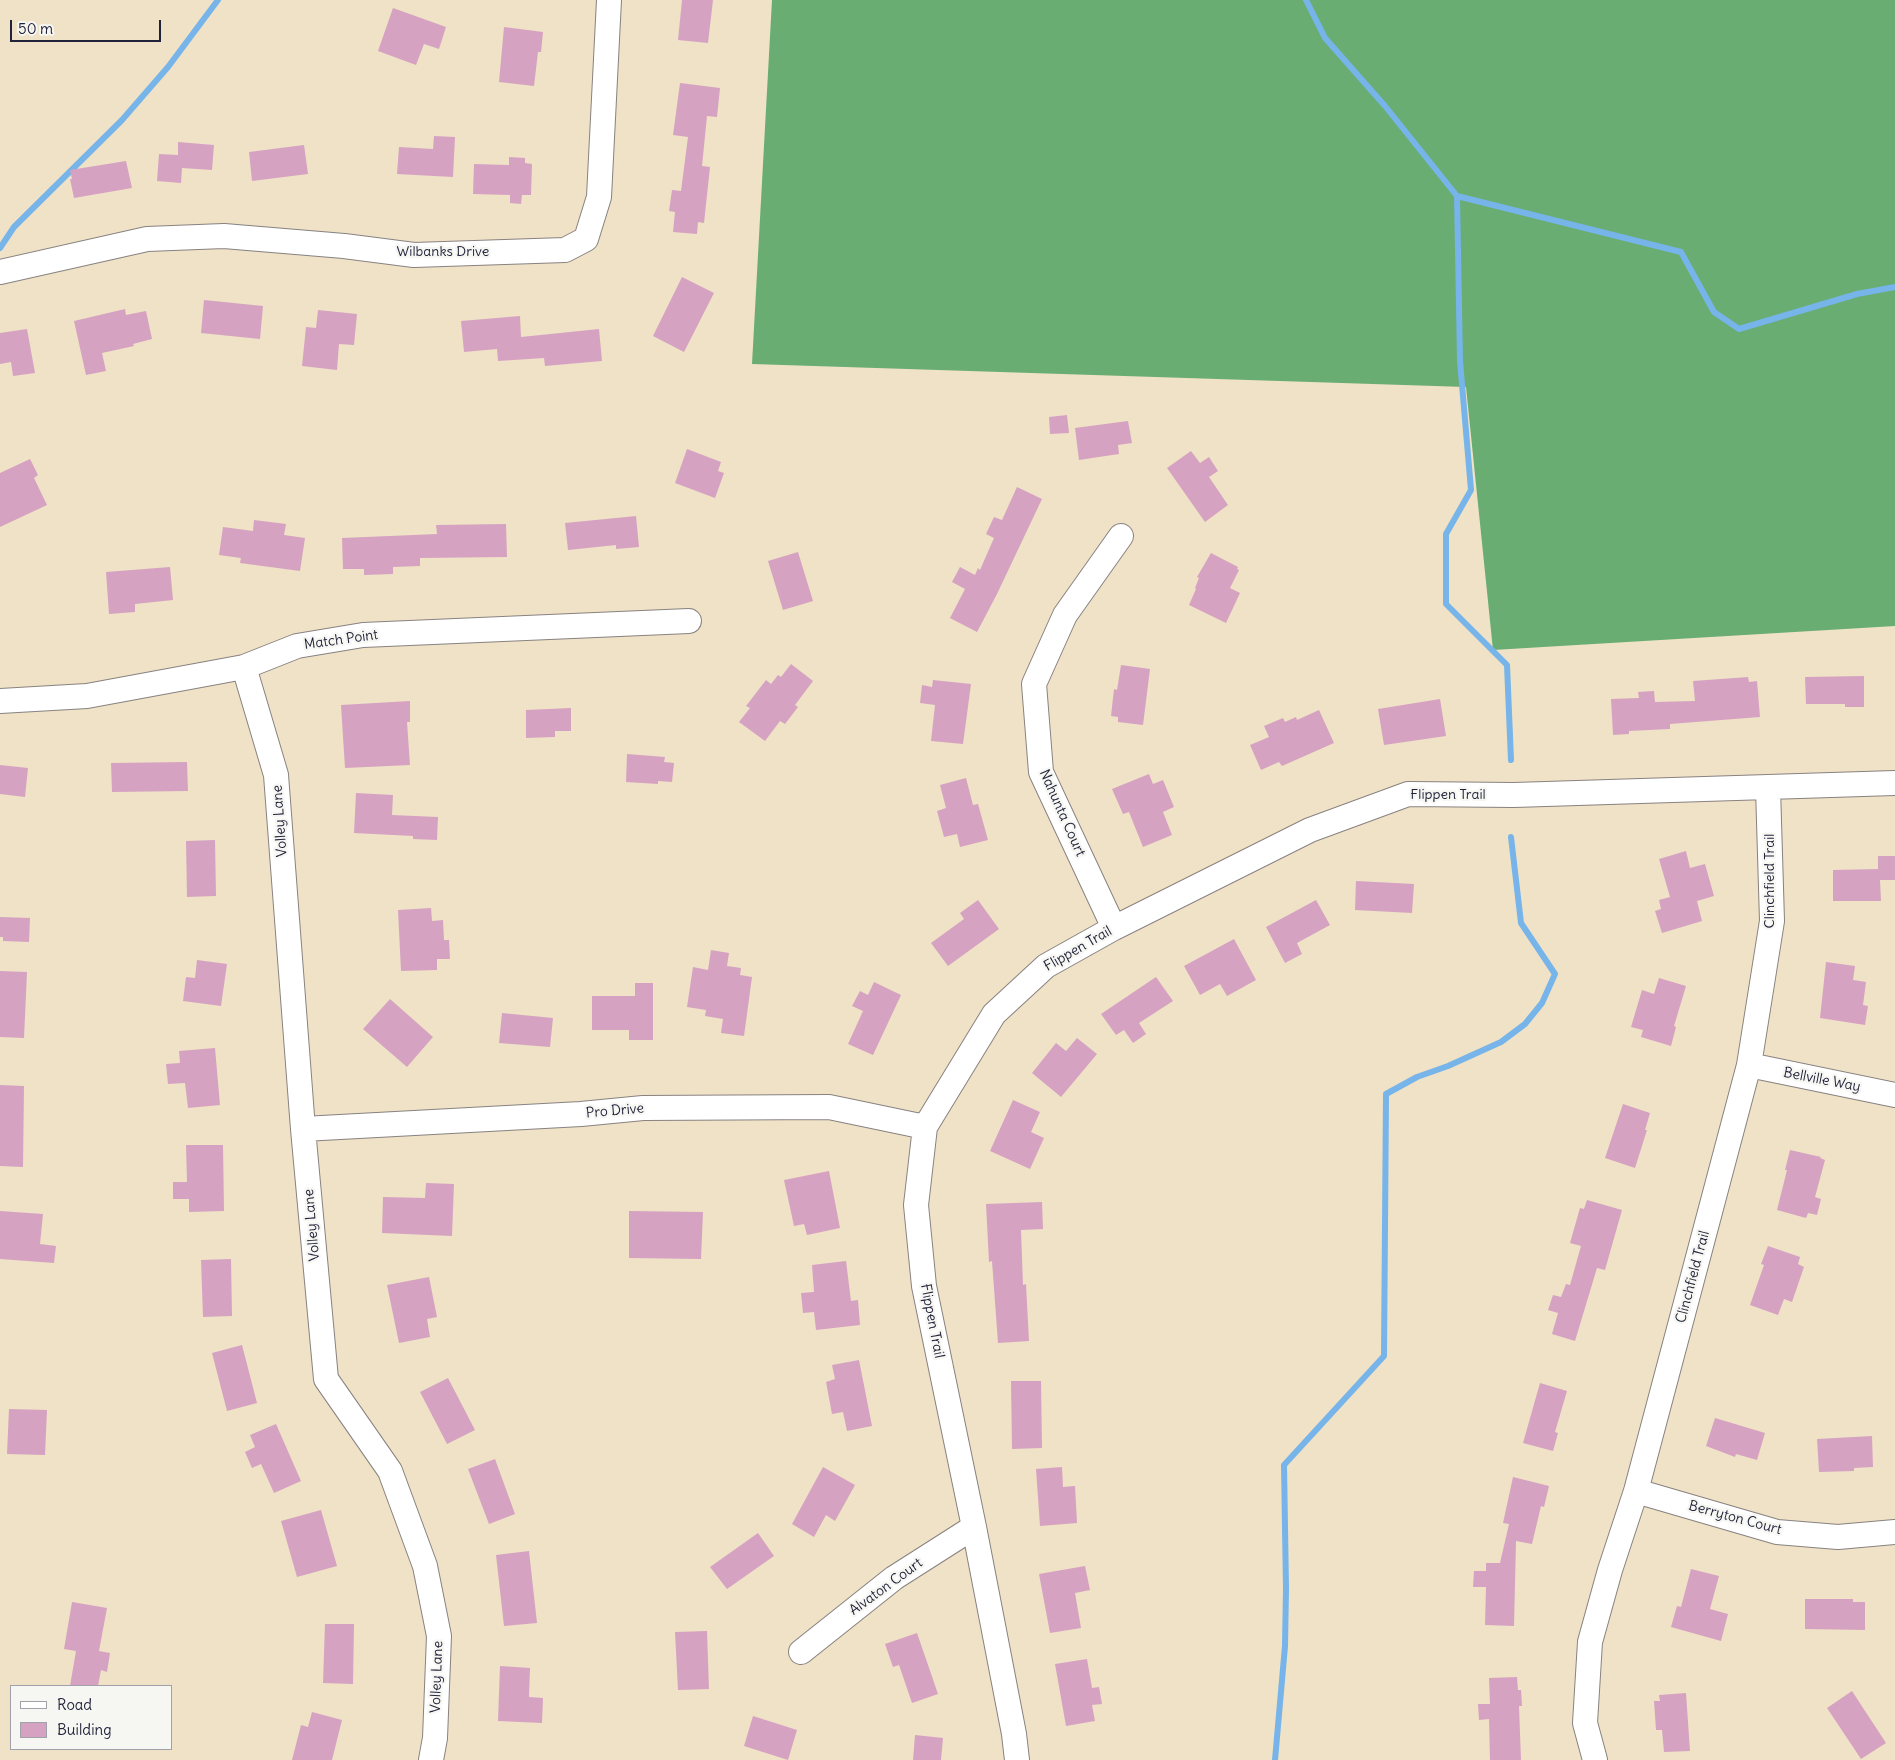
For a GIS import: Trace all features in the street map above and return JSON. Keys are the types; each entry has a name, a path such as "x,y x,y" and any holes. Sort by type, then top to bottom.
{"street":[{"name":"Wilbanks Drive","path":"0,272 157,238 224,236 344,246 414,255 565,250 586,239 599,197 610,0"},
{"name":"Nahunta Court","path":"1114,928 1041,772 1034,684 1065,615 1121,536"},
{"name":"Match Point","path":"0,701 87,696 244,667 296,646 363,635 690,621"},
{"name":"Volley Lane","path":"244,667 276,775 303,1129 326,1379 390,1471 425,1566 439,1636 436,1738 431,1760"},
{"name":"Flippen Trail","path":"1017,1760 1014,1734 974,1527 924,1286 916,1205 925,1127 994,1014 1046,966 1114,928 1310,830 1408,794 1514,795 1895,783"},
{"name":"Clinchfield Trail","path":"1595,1760 1586,1723 1590,1642 1610,1570 1636,1491 1749,1065 1772,921 1768,788"},
{"name":"Bellville Way","path":"1749,1065 1895,1095"},
{"name":"Pro Drive","path":"303,1129 581,1114 643,1108 819,1107 829,1107 925,1127"},
{"name":"Berryton Court","path":"1636,1491 1778,1532 1838,1537 1895,1532"},
{"name":"Alvaton Court","path":"802,1652 894,1578 974,1527"}],"green space":[{"path":"772,0 1895,0 1895,626 1493,650 1466,387 752,364"}],"building":[{"path":"682,0 713,0 708,43 678,40"},
{"path":"393,8 446,27 439,49 424,44 416,65 378,51"},
{"path":"504,27 543,32 541,52 538,52 534,86 499,82"},
{"path":"680,83 720,88 717,117 707,116 702,166 710,167 704,223 698,222 697,234 673,232 675,212 669,211 672,190 681,191 688,137 673,135"},
{"path":"434,136 455,137 453,177 397,174 399,147 433,149"},
{"path":"178,142 214,145 212,170 182,168 181,183 157,181 159,154 178,155"},
{"path":"304,145 308,174 252,181 249,152"},
{"path":"509,157 525,158 525,163 532,164 531,195 522,195 521,204 510,203 510,195 473,194 474,164 509,165"},
{"path":"126,161 132,188 74,198 70,170"},
{"path":"682,277 714,293 684,352 653,336"},
{"path":"204,300 263,306 260,339 201,333"},
{"path":"125,309 126,315 146,311 152,339 133,344 134,346 102,353 106,371 86,375 74,321"},
{"path":"318,310 357,314 354,345 339,344 337,370 302,366 306,327 316,328"},
{"path":"520,316 521,337 599,329 602,361 545,366 544,358 498,361 497,349 464,352 461,321"},
{"path":"27,329 35,373 13,376 11,362 0,364 0,333"},
{"path":"1067,415 1069,433 1050,434 1049,417"},
{"path":"1128,421 1132,443 1118,445 1119,454 1079,460 1075,428"},
{"path":"687,449 721,462 718,471 724,473 715,498 675,483"},
{"path":"1191,451 1200,463 1209,457 1218,471 1209,477 1228,505 1205,522 1167,468"},
{"path":"30,459 38,475 34,478 47,505 0,527 0,473"},
{"path":"1017,487 1042,499 977,632 950,618 965,589 952,582 960,567 975,575 978,568 980,570 994,538 986,534 994,517 1002,520"},
{"path":"636,516 639,547 616,549 616,545 568,550 565,523"},
{"path":"254,520 286,524 284,535 305,538 300,571 240,563 241,558 219,555 223,527 253,531"},
{"path":"506,524 507,557 420,558 420,566 393,567 393,574 364,575 364,569 343,569 342,538 437,534 436,525"},
{"path":"798,552 813,601 783,610 768,561"},
{"path":"1211,553 1238,567 1237,569 1239,570 1230,588 1240,593 1226,623 1189,605 1196,589 1199,578 1197,577"},
{"path":"170,567 173,600 135,604 135,612 109,614 106,572"},
{"path":"791,664 813,681 795,705 798,707 785,724 780,721 765,741 739,722 750,708 746,706 766,680 771,684 778,675 781,677"},
{"path":"1121,665 1150,669 1143,725 1118,722 1118,717 1111,716 1114,689 1117,690"},
{"path":"1864,676 1864,707 1845,707 1845,704 1806,704 1805,677"},
{"path":"1748,677 1749,682 1757,681 1760,717 1670,724 1670,729 1629,731 1629,734 1613,735 1611,699 1639,698 1638,692 1654,691 1655,702 1695,701 1693,681"},
{"path":"933,680 971,684 963,744 931,741 935,705 920,703 922,685 932,687"},
{"path":"1440,699 1446,736 1384,745 1378,709"},
{"path":"410,701 410,722 407,722 410,765 345,768 341,705"},
{"path":"571,708 571,731 555,731 555,737 526,738 526,710"},
{"path":"1319,710 1334,743 1282,766 1279,762 1261,770 1250,745 1269,737 1264,726 1283,718 1285,722 1296,717 1297,720"},
{"path":"627,754 665,757 664,762 674,763 672,782 658,781 658,784 626,782"},
{"path":"187,762 188,791 112,792 111,763"},
{"path":"0,765 28,768 25,797 0,794"},
{"path":"1149,774 1153,784 1163,780 1174,807 1163,812 1172,835 1143,847 1129,812 1123,814 1112,789"},
{"path":"966,778 973,805 978,804 988,840 960,847 957,834 944,837 937,811 946,808 940,785"},
{"path":"356,793 393,795 392,815 438,817 437,840 413,839 413,836 354,833"},
{"path":"215,840 216,896 187,897 186,841"},
{"path":"1686,851 1690,868 1705,864 1714,896 1697,901 1702,921 1662,933 1655,911 1661,909 1659,900 1670,897 1659,859"},
{"path":"1878,856 1895,856 1895,880 1880,880 1881,901 1833,901 1833,870 1878,869"},
{"path":"1356,881 1414,884 1412,913 1355,910"},
{"path":"978,900 999,929 948,966 931,943 964,919 960,913"},
{"path":"1316,900 1330,925 1297,943 1302,954 1285,963 1266,927"},
{"path":"431,908 432,921 443,920 444,940 449,940 450,959 437,959 437,970 401,971 398,910"},
{"path":"0,917 30,918 29,942 3,941 3,937 0,937"},
{"path":"1234,939 1256,980 1227,996 1220,984 1200,995 1184,966"},
{"path":"711,950 729,953 727,966 741,968 740,975 752,977 744,1036 721,1033 723,1019 705,1016 706,1010 687,1007 693,967 708,970"},
{"path":"197,960 227,964 221,1006 183,1001 186,977 195,978"},
{"path":"1826,962 1855,966 1853,980 1866,982 1863,1005 1868,1006 1865,1025 1820,1018"},
{"path":"0,971 27,972 24,1038 0,1037"},
{"path":"1156,977 1173,1001 1139,1023 1146,1034 1133,1043 1124,1030 1116,1035 1101,1014"},
{"path":"1659,978 1686,986 1674,1026 1676,1027 1671,1046 1641,1037 1643,1030 1631,1027 1642,990 1654,994"},
{"path":"874,982 901,995 873,1055 848,1044 863,1011 852,1006 860,991 868,995"},
{"path":"635,983 653,983 653,1040 629,1040 629,1030 592,1030 592,996 635,996"},
{"path":"390,999 433,1037 407,1067 363,1029"},
{"path":"502,1013 553,1018 550,1047 499,1043"},
{"path":"1077,1038 1097,1054 1061,1097 1032,1073 1056,1043 1066,1051"},
{"path":"215,1048 220,1105 188,1108 185,1083 168,1084 166,1064 180,1063 179,1051"},
{"path":"0,1085 24,1086 23,1167 0,1166"},
{"path":"1013,1100 1040,1112 1031,1132 1044,1138 1030,1169 990,1151"},
{"path":"1623,1104 1650,1113 1645,1130 1647,1130 1635,1168 1605,1158"},
{"path":"186,1145 223,1145 224,1211 189,1212 189,1199 173,1199 173,1182 187,1182"},
{"path":"1790,1150 1821,1157 1825,1160 1815,1197 1821,1199 1817,1215 1808,1213 1806,1218 1777,1210"},
{"path":"829,1171 840,1228 807,1235 804,1224 794,1226 784,1180"},
{"path":"426,1183 454,1184 452,1236 382,1233 383,1197 425,1198"},
{"path":"1587,1200 1622,1210 1605,1270 1597,1268 1575,1341 1552,1334 1558,1313 1548,1310 1553,1295 1561,1297 1566,1284 1570,1285 1581,1246 1570,1243 1580,1208 1584,1209"},
{"path":"1042,1202 1043,1229 1021,1230 1023,1285 1026,1284 1029,1341 998,1343 992,1261 989,1262 986,1204"},
{"path":"0,1211 43,1214 40,1244 56,1246 54,1263 0,1259"},
{"path":"629,1211 703,1212 701,1259 629,1258"},
{"path":"1768,1246 1800,1257 1798,1264 1804,1267 1792,1302 1784,1299 1778,1315 1750,1305 1764,1265 1761,1264"},
{"path":"231,1259 232,1316 203,1317 201,1260"},
{"path":"846,1261 851,1301 858,1300 860,1325 816,1330 814,1312 803,1313 801,1293 814,1292 812,1265"},
{"path":"429,1277 437,1317 427,1319 430,1337 399,1343 387,1285"},
{"path":"242,1345 257,1403 227,1411 212,1353"},
{"path":"859,1360 872,1426 847,1431 843,1412 832,1414 826,1382 835,1379 832,1365"},
{"path":"448,1378 475,1430 447,1444 420,1392"},
{"path":"1011,1381 1041,1381 1042,1448 1012,1449"},
{"path":"1540,1383 1567,1391 1555,1432 1558,1433 1553,1451 1523,1443"},
{"path":"9,1409 47,1410 45,1455 7,1454"},
{"path":"1715,1418 1765,1433 1757,1460 1736,1454 1735,1457 1706,1446"},
{"path":"276,1424 301,1481 274,1493 261,1464 252,1468 245,1452 255,1447 250,1435"},
{"path":"1872,1436 1873,1467 1854,1468 1854,1471 1819,1472 1817,1439"},
{"path":"495,1459 515,1514 489,1524 468,1469"},
{"path":"823,1467 855,1485 835,1521 826,1515 814,1537 792,1524"},
{"path":"1062,1467 1063,1487 1075,1486 1077,1523 1040,1526 1036,1469"},
{"path":"1513,1477 1549,1486 1544,1507 1541,1506 1532,1544 1516,1541 1514,1626 1485,1625 1486,1587 1473,1587 1474,1571 1486,1571 1486,1563 1500,1563 1509,1524 1503,1523"},
{"path":"321,1510 337,1566 297,1577 281,1521"},
{"path":"758,1533 774,1556 727,1589 710,1567"},
{"path":"529,1551 537,1623 504,1626 496,1555"},
{"path":"1085,1566 1090,1590 1075,1593 1081,1628 1050,1633 1039,1574"},
{"path":"1691,1569 1719,1576 1710,1609 1728,1614 1721,1641 1671,1627 1677,1606 1681,1607"},
{"path":"1805,1599 1853,1599 1853,1602 1865,1602 1865,1630 1805,1629"},
{"path":"72,1602 107,1608 99,1651 110,1653 107,1672 101,1670 98,1685 70,1685 76,1651 64,1649"},
{"path":"325,1624 354,1624 353,1684 323,1683"},
{"path":"707,1631 709,1689 678,1690 675,1632"},
{"path":"917,1633 938,1694 912,1703 899,1665 893,1667 885,1644"},
{"path":"1087,1659 1092,1688 1099,1687 1102,1704 1092,1705 1095,1721 1066,1726 1055,1664"},
{"path":"500,1666 530,1668 529,1697 543,1698 542,1723 498,1721"},
{"path":"1517,1677 1518,1690 1521,1690 1522,1706 1519,1706 1521,1760 1490,1760 1489,1719 1479,1720 1478,1704 1490,1704 1489,1678"},
{"path":"1852,1691 1886,1743 1861,1759 1827,1708"},
{"path":"1686,1693 1690,1751 1664,1752 1662,1730 1656,1730 1654,1701 1660,1701 1659,1695"},
{"path":"312,1712 342,1720 332,1760 292,1760 301,1725 308,1727"},
{"path":"753,1716 797,1730 788,1760 744,1746"},
{"path":"915,1735 943,1738 941,1760 913,1760"}],"waterway":[{"path":"0,248 14,227 122,120 168,67 218,0"},
{"path":"1306,0 1325,38 1385,106 1457,196 1681,252 1714,312 1739,329 1857,294 1895,287"},
{"path":"1457,196 1460,361 1471,490 1446,534 1446,604 1507,665 1511,760"},
{"path":"1275,1760 1285,1646 1284,1465 1384,1356 1386,1094 1417,1077 1448,1066 1501,1042 1525,1024 1542,1003 1555,974 1521,923 1511,837"}]}
